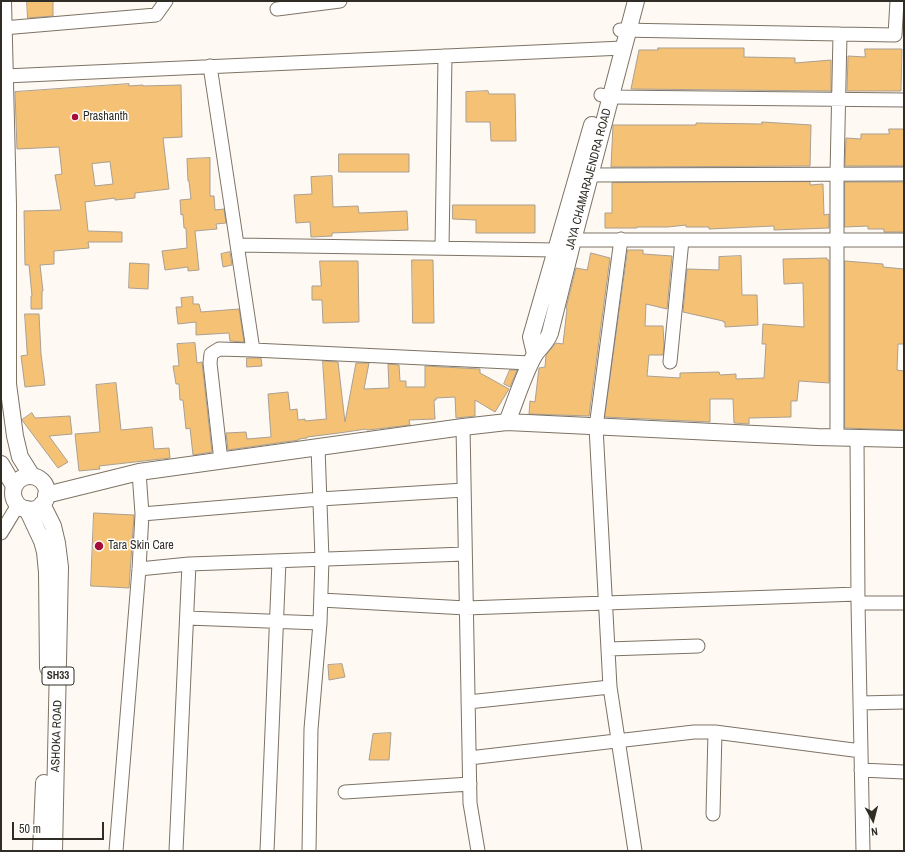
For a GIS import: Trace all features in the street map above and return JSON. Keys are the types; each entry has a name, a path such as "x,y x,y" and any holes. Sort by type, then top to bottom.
{"main road":[{"path":"3,1 8,205 8,384 15,436 20,457 32,476 20,479 23,499 139,472 507,422 904,439"},
{"name":"JAYA CHAMARAJENDRA ROAD","path":"507,422 533,358 547,341 550,334 563,243 620,48 624,30 626,1"},
{"name":"JAYA CHAMARAJENDRA ROAD","path":"624,30 636,1"},
{"name":"JAYA CHAMARAJENDRA ROAD","path":"563,243 590,175 606,96"},
{"name":"ASHOKA ROAD","path":"1,464 23,499 42,541 47,572 48,670 41,851"},
{"name":"SH33","path":"23,499 44,485 37,478 32,476"},
{"name":"ASHOKA ROAD","path":"23,499 53,526 60,567 54,851"}],"street":[{"path":"3,28 156,15 166,1"},
{"path":"278,9 340,1"},
{"path":"624,30 895,35 897,1"},
{"path":"837,437 837,174 840,34"},
{"path":"5,76 620,48"},
{"path":"442,248 445,56"},
{"path":"210,66 253,350"},
{"path":"606,96 904,100"},
{"path":"590,175 904,174"},
{"path":"237,245 442,248 622,240 904,240"},
{"path":"622,240 596,427 610,687 634,851"},
{"path":"670,362 682,240"},
{"path":"221,461 210,363 211,354 219,350 533,358"},
{"path":"463,427 470,802 478,851"},
{"path":"858,438 858,599 863,851"},
{"path":"310,851 311,729 320,623 322,559 318,447"},
{"path":"116,851 139,569 142,514 139,472"},
{"path":"142,514 320,499 464,490"},
{"path":"1,533 23,499"},
{"path":"139,569 189,564 465,554"},
{"path":"266,851 279,561"},
{"path":"176,851 189,564"},
{"path":"321,600 466,608 606,602 858,599 904,603"},
{"path":"187,618 320,623"},
{"path":"608,650 698,646"},
{"path":"468,702 610,687"},
{"path":"860,703 904,702"},
{"path":"469,758 694,732 715,732 861,752"},
{"path":"713,814 715,732"},
{"path":"861,770 904,772"},
{"path":"344,792 470,784"}],"building":[{"path":"27,1 53,1 53,16 28,18"},
{"path":"658,48 744,48 744,57 795,58 795,63 831,60 831,91 631,89 639,50 658,50"},
{"path":"865,49 902,49 901,91 847,91 848,56 865,57"},
{"path":"129,84 129,86 181,85 182,137 163,138 169,189 135,193 135,198 115,200 115,198 85,202 88,231 122,232 122,242 88,242 89,248 54,251 54,264 40,265 43,291 42,309 31,309 32,296 29,265 25,265 24,211 61,210 55,175 62,174 59,147 17,149 15,92","holes":["110,162 113,184 95,186 92,164"]},
{"path":"488,91 489,94 515,94 516,141 491,141 490,122 466,122 466,92"},
{"path":"762,122 811,125 810,166 611,167 613,125 696,125 696,123 762,124"},
{"path":"889,129 904,129 904,166 845,166 846,138 861,139 861,134 889,134"},
{"path":"339,154 409,154 409,172 339,172"},
{"path":"210,158 210,196 214,196 215,210 224,209 226,223 216,224 217,229 195,231 199,270 188,271 188,267 165,270 162,251 187,248 186,228 184,228 183,214 181,215 180,200 191,199 187,159"},
{"path":"332,176 333,207 358,206 359,213 407,211 408,230 332,233 332,236 311,237 310,222 296,223 294,195 312,194 311,177"},
{"path":"810,182 810,185 823,184 824,215 829,214 829,228 774,230 774,226 709,229 709,227 686,227 686,225 668,227 605,228 605,213 612,213 612,183"},
{"path":"845,182 904,182 904,232 884,232 884,229 868,229 868,226 845,227"},
{"path":"453,205 535,205 535,233 476,233 476,220 453,219"},
{"path":"628,250 643,250 643,254 672,256 667,309 646,304 645,326 663,326 664,345 663,355 649,355 647,376 680,378 680,373 719,372 720,375 736,374 736,379 764,378 766,344 762,344 763,324 804,327 803,283 784,284 783,259 827,258 827,260 829,260 829,383 799,381 797,401 791,401 791,417 749,418 749,424 734,423 733,399 710,399 710,422 605,417"},
{"path":"230,252 232,265 223,267 221,254"},
{"path":"591,253 610,258 589,416 529,414 530,401 535,402 539,368 545,367 546,355 556,343 563,344 566,308 576,268 587,270"},
{"path":"741,256 742,295 757,295 758,325 725,327 725,322 723,321 683,312 687,269 719,270 719,257"},
{"path":"412,260 433,260 434,323 413,323"},
{"path":"320,261 358,261 359,322 323,323 322,300 312,300 312,286 321,286"},
{"path":"845,261 883,264 883,267 904,269 904,344 898,344 897,370 904,371 904,430 845,428"},
{"path":"130,263 149,264 148,289 129,288"},
{"path":"193,297 193,304 199,304 201,312 239,309 244,342 230,341 229,333 196,335 196,322 178,324 176,307 182,307 181,298"},
{"path":"25,314 39,314 41,354 45,385 25,387 21,356 27,355"},
{"path":"195,343 197,363 202,362 212,452 193,455 190,428 186,429 183,400 180,400 179,384 176,384 173,366 179,366 177,344"},
{"path":"247,358 261,358 262,366 247,367"},
{"path":"323,361 338,362 345,422 356,363 369,363 364,389 389,388 388,364 399,365 400,381 406,381 406,387 425,387 425,366 480,369 480,373 509,389 495,412 475,400 475,416 456,418 455,397 436,398 436,400 434,400 435,419 409,420 410,425 307,437 299,440 228,450 226,433 246,432 247,439 271,437 268,394 288,392 290,410 297,409 298,420 305,419 305,421 326,419"},
{"path":"510,370 517,370 510,387 504,384"},
{"path":"116,383 121,430 152,427 154,449 169,448 170,458 99,466 100,469 79,471 75,434 100,432 96,385"},
{"path":"32,413 35,418 70,416 72,434 49,436 68,462 58,468 22,420"},
{"path":"94,513 134,515 129,588 91,586"},
{"path":"342,664 345,677 329,680 328,665"},
{"path":"391,733 389,760 369,760 373,734"}],"place":[{"name":"Prashanth","path":"75,117"},
{"name":"Tara Skin Care","path":"99,546"}]}
